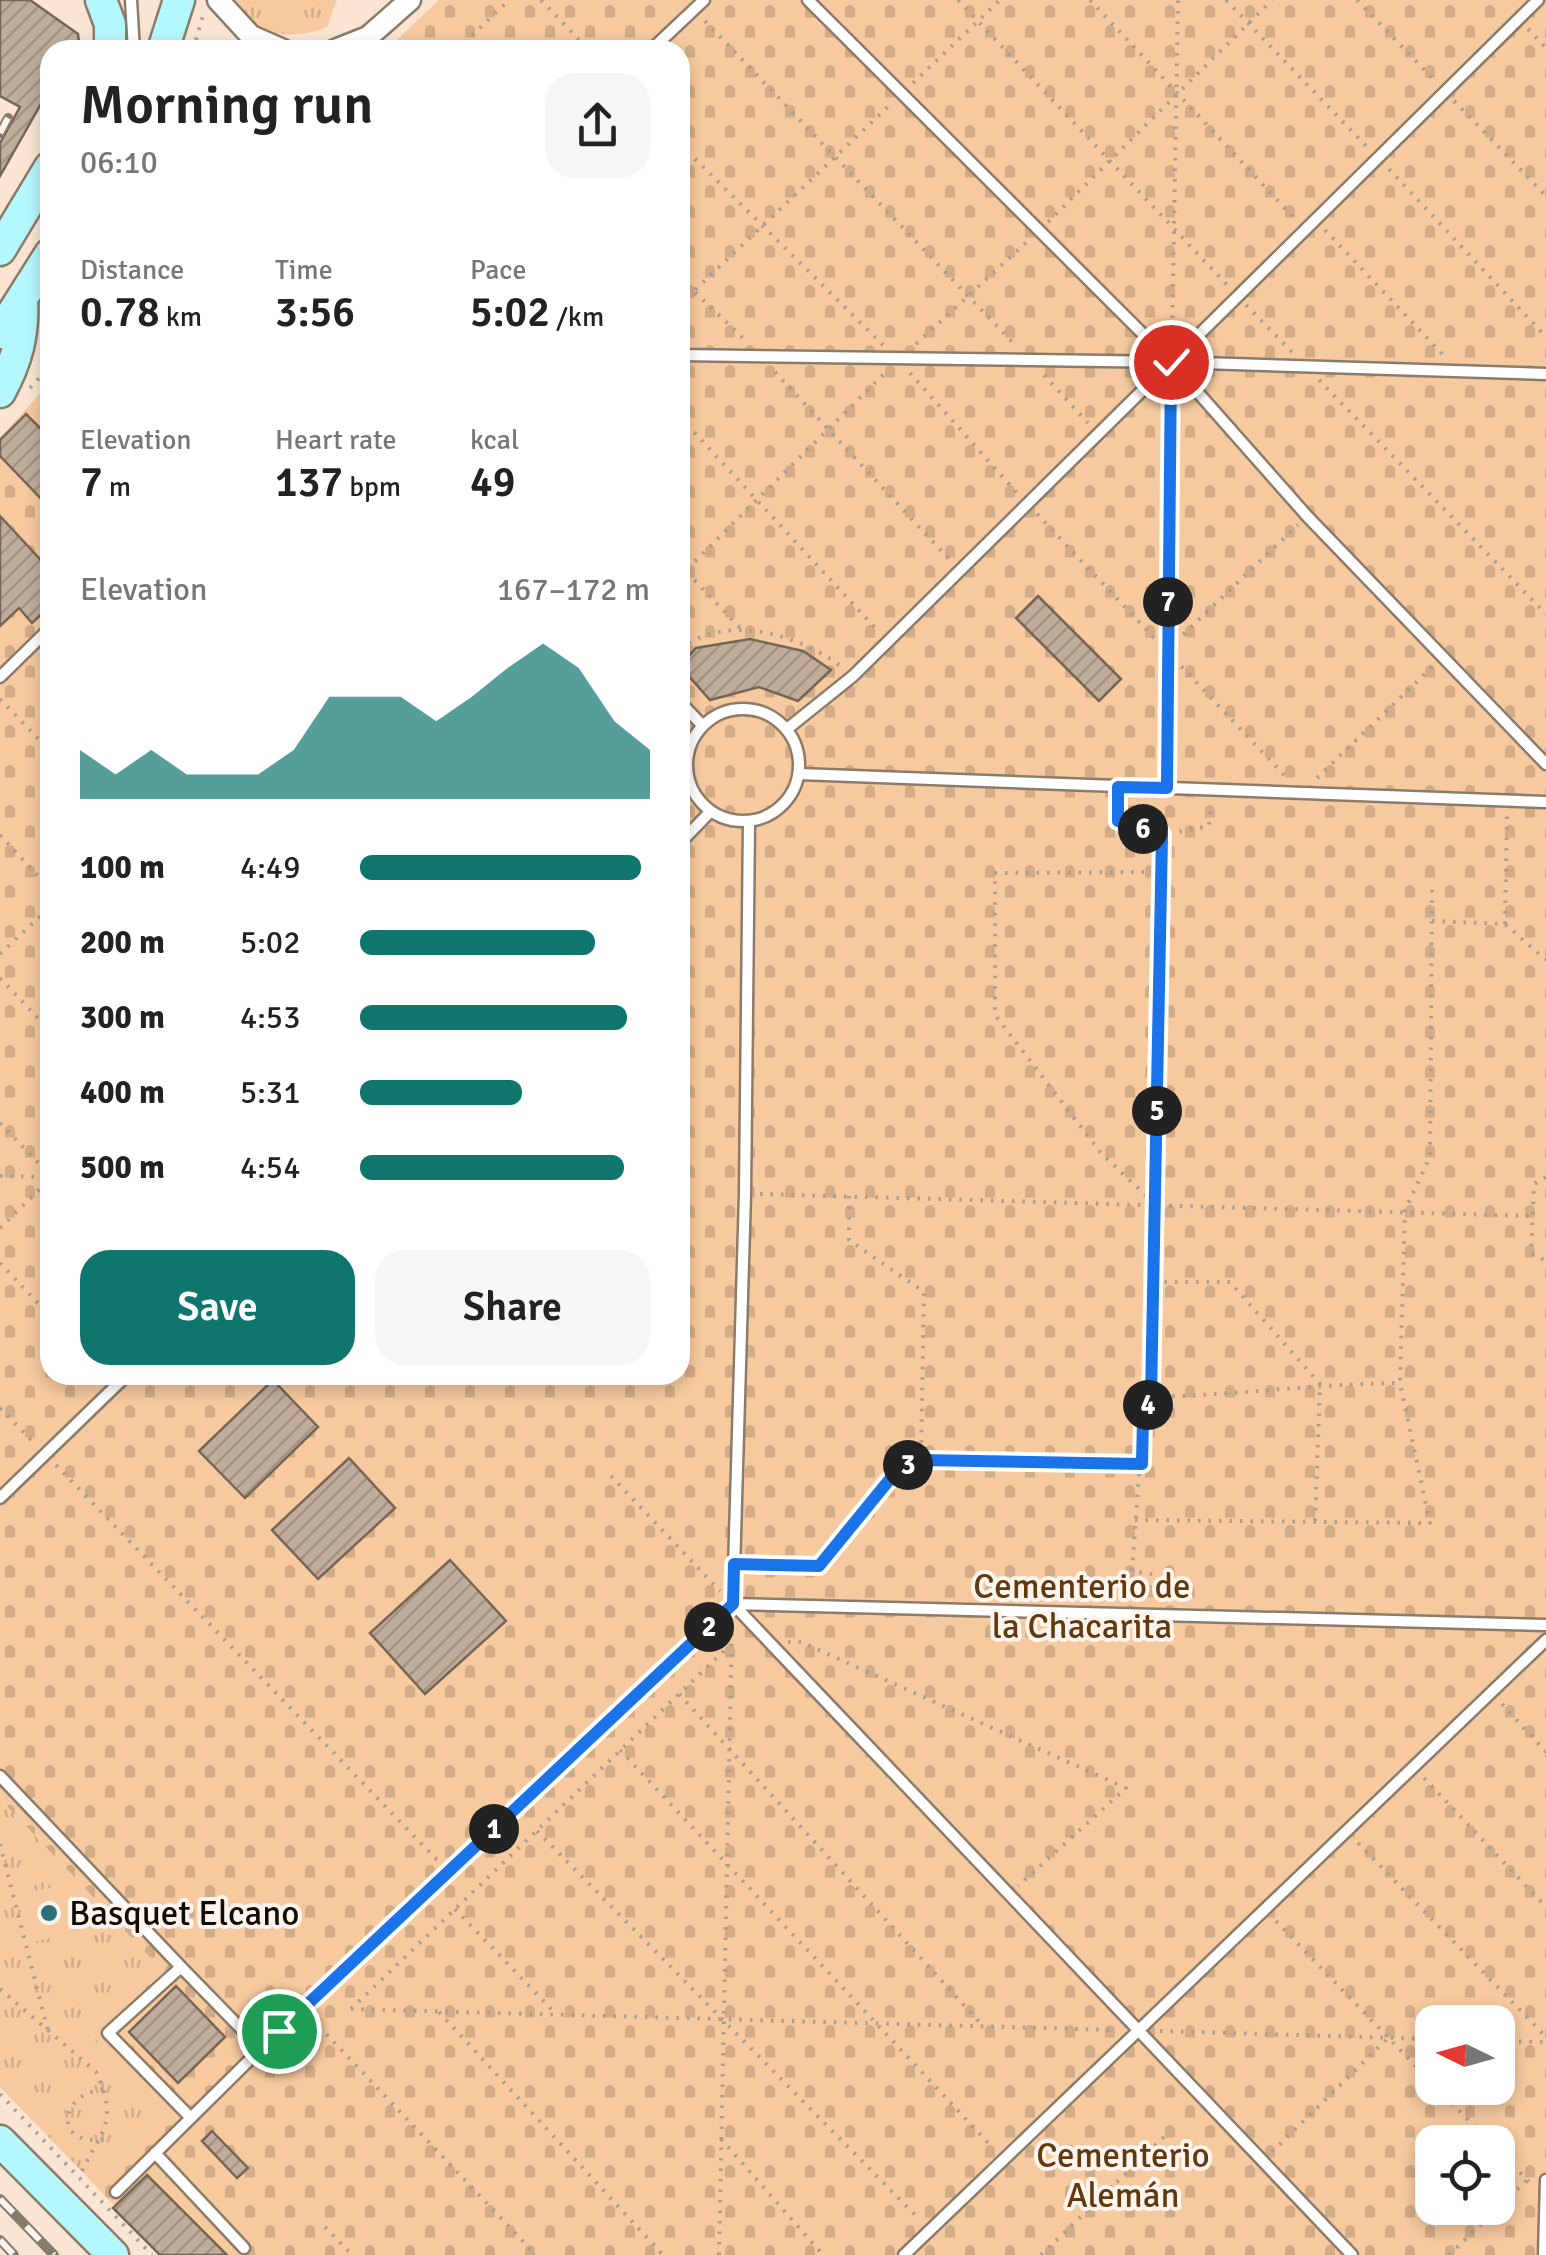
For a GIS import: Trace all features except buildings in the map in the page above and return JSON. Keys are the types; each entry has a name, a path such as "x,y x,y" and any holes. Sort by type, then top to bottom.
{"main road":[{"path":"101,0 110,24 110,40"},
{"path":"165,40 179,0"},
{"path":"0,250 40,184"},
{"path":"0,333 40,270"},
{"path":"0,392 17,356 24,328 22,299"},
{"path":"0,2140 113,2255"}],"street":[{"path":"218,0 251,36 260,40"},
{"path":"359,40 410,0"}],"lane":[{"path":"131,0 133,40"},
{"path":"662,40 704,0"},
{"path":"808,0 1171,362 1307,516 1546,764"},
{"path":"787,729 853,676 1538,0"},
{"path":"22,299 40,258"},
{"path":"690,355 1171,362 1546,374"},
{"path":"0,677 40,638"},
{"path":"690,748 702,725 730,710 761,711 787,729 798,750 799,774 782,806 749,822 710,812 690,787"},
{"path":"690,712 702,725"},
{"path":"799,774 1546,802"},
{"path":"690,833 710,812"},
{"path":"749,822 745,1194 733,1604 1134,2031 1352,2255"},
{"path":"0,1498 116,1385"},
{"path":"116,2192 302,2008 733,1604 1546,1625"},
{"path":"904,2255 1546,1640"},
{"path":"0,1776 260,2049"},
{"path":"181,1966 108,2033 191,2118"},
{"path":"155,2153 244,2248"},
{"path":"1544,2255 1546,2180"}],"path":[{"path":"195,40 206,0"},
{"path":"467,40 509,0"},
{"path":"541,0 579,40"},
{"path":"958,0 1546,614"},
{"path":"690,295 1000,0"},
{"path":"1090,0 1305,230"},
{"path":"1167,788 1178,0"},
{"path":"1226,0 1546,338"},
{"path":"690,566 898,360 1039,231 1176,90 1272,0"},
{"path":"1357,0 1546,196"},
{"path":"694,10 1098,434"},
{"path":"690,154 898,360 1027,504 1302,793 1442,656"},
{"path":"1315,220 1461,373"},
{"path":"690,288 761,356 828,433 960,570"},
{"path":"690,428 888,642"},
{"path":"1168,649 1307,516"},
{"path":"690,574 743,630"},
{"path":"690,645 710,636 743,630 794,639 853,676"},
{"path":"0,699 40,741"},
{"path":"1118,787 1118,821 1162,835 1209,826 1212,790"},
{"path":"1505,924 1508,800"},
{"path":"0,835 40,878"},
{"path":"1162,835 1151,1396 1143,1418 1132,1571 1158,1575 1174,1616"},
{"path":"1155,1204 1101,1153 995,1015 995,872 1161,872"},
{"path":"1135,1520 1430,1523 1400,1383 1405,1210 1430,1157 1432,883"},
{"path":"0,954 40,916"},
{"path":"1432,920 1505,924 1546,960"},
{"path":"0,978 40,1020"},
{"path":"0,1122 40,1166"},
{"path":"0,1176 40,1177"},
{"path":"1546,1177 1534,1184 1532,1216 1532,1252 1546,1260"},
{"path":"0,1228 40,1187"},
{"path":"745,1194 1532,1216"},
{"path":"849,1196 849,1240 924,1292 921,1460"},
{"path":"0,1263 40,1305"},
{"path":"1154,1282 1230,1282 1320,1384 1315,1522"},
{"path":"1151,1396 1236,1395 1320,1384 1400,1383"},
{"path":"0,1408 448,1872"},
{"path":"734,1564 819,1566 899,1468 921,1460 1142,1464"},
{"path":"611,1476 733,1604 720,2255"},
{"path":"770,1644 801,1642 1126,1788 1007,1896"},
{"path":"732,1643 351,2009 1415,2039"},
{"path":"1492,1693 1546,1752"},
{"path":"679,1694 984,2026"},
{"path":"620,1750 1004,2159"},
{"path":"1414,1768 1546,1907"},
{"path":"537,1830 929,2230"},
{"path":"1348,1832 1546,2040"},
{"path":"0,1844 48,2030"},
{"path":"455,1909 557,2015"},
{"path":"1266,1910 1415,2065"},
{"path":"0,1989 96,2072 104,2088 104,2139 78,2178"},
{"path":"302,2008 536,2255"},
{"path":"439,2012 663,2255"},
{"path":"1262,2162 1388,2038"},
{"path":"1515,2041 1546,2040"},
{"path":"104,2088 78,2097 69,2108 67,2122 76,2136 88,2141 104,2139"},
{"path":"0,2094 152,2255"},
{"path":"1454,2105 1474,2125"},
{"path":"1040,2255 1167,2134"},
{"path":"721,2139 823,2255"},
{"path":"1515,2168 1546,2199"},
{"path":"1448,2255 1527,2180"},
{"path":"326,2228 352,2255"}],"green space":[{"path":"228,0 337,0 327,27 285,34 246,21"},
{"name":"Cementerio de la Chacarita","path":"439,0 1546,0 1546,2255 160,2255 91,2181 164,2114 89,2032 159,1967 0,1799 0,437 40,394 40,1385 690,1385 690,40 397,40"},
{"path":"0,1799 159,1967 89,2032 165,2114 91,2181 0,2087"},
{"name":"Basquet Elcano","path":"66,1884 77,1931 33,1942 22,1894"}],"railway":[{"path":"0,133 8,118"},
{"path":"0,2199 54,2255"},
{"path":"0,2240 14,2255"}],"place":[{"name":"Basquet Elcano","path":"49,1913"}],"route":[{"path":"279,2031 733,1604 734,1564 819,1566 899,1468 921,1460 1142,1464 1143,1418 1151,1396 1162,835 1118,821 1118,787 1167,788 1171,362"}],"park label":[{"name":"Cementerio Alemán","path":"1123,2175"}]}
